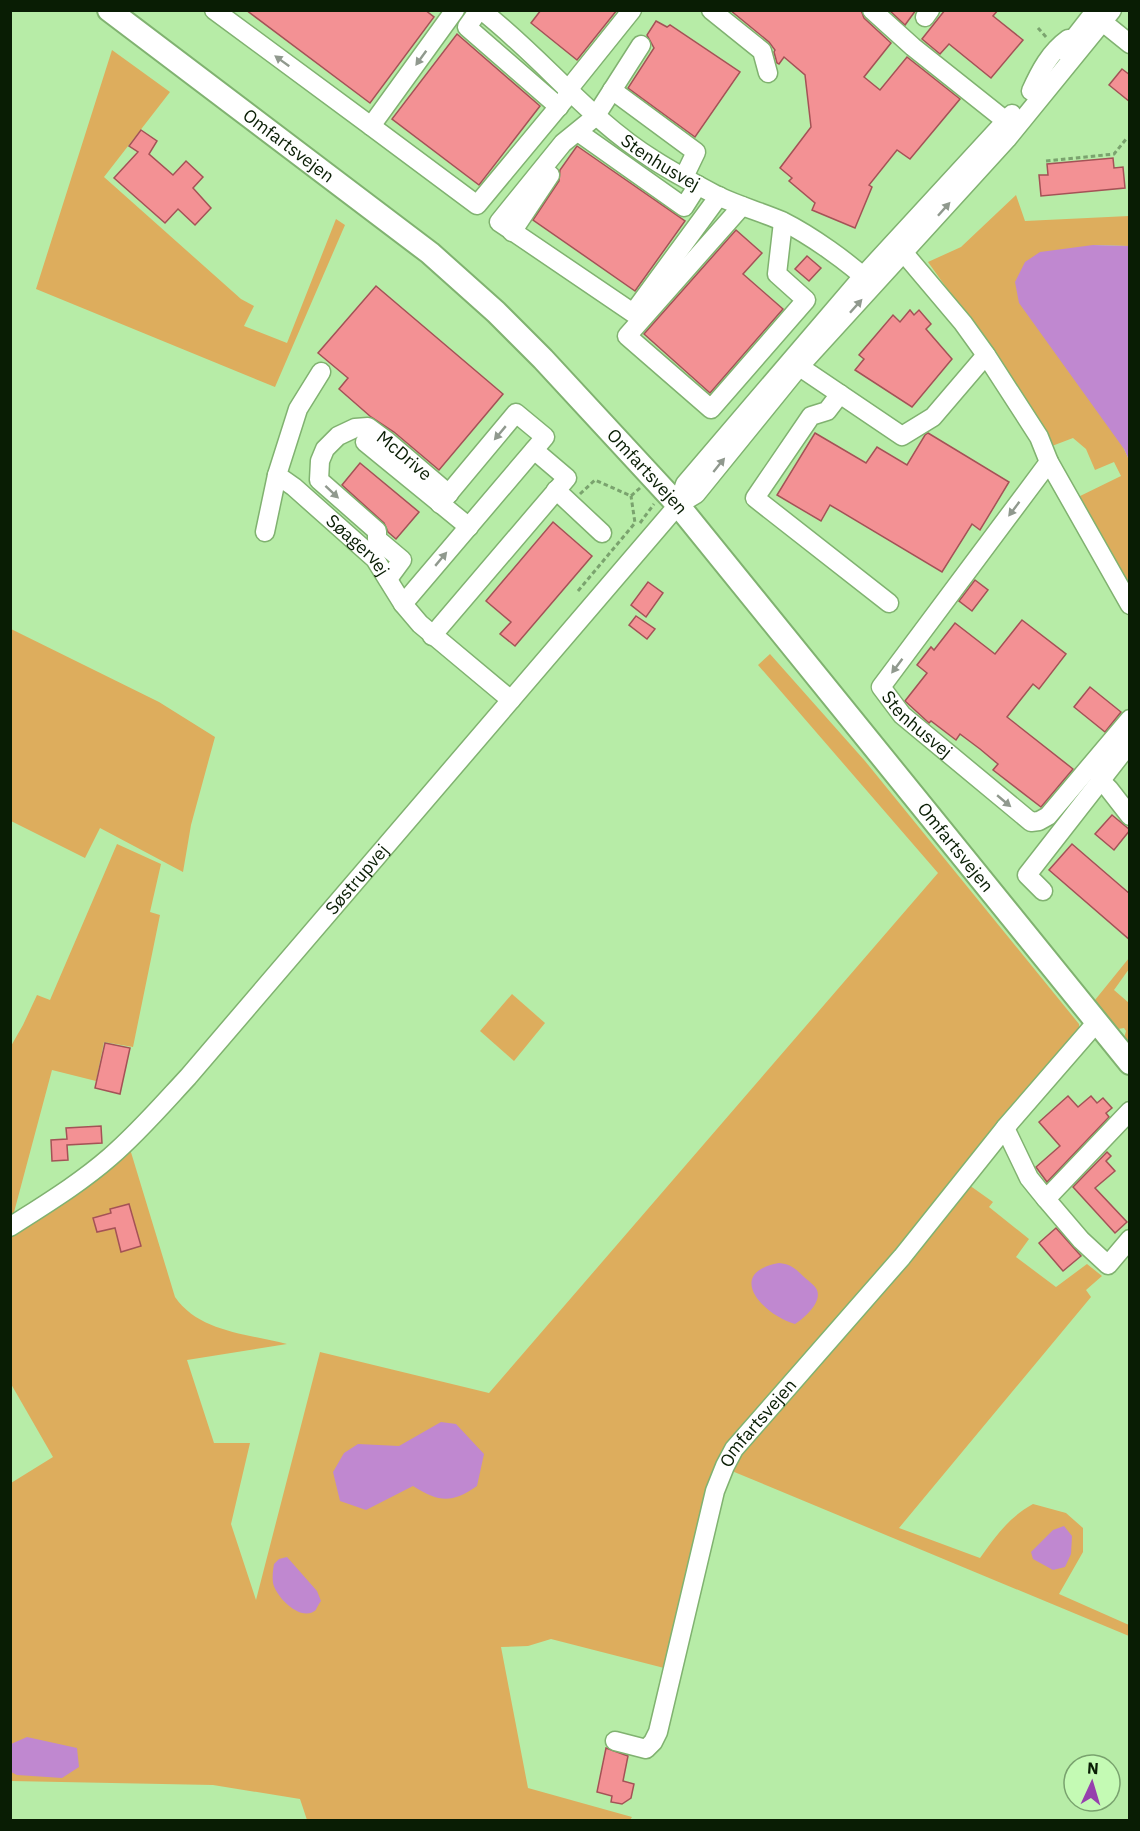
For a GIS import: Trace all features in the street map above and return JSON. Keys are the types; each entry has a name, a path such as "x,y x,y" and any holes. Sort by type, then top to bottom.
{"main road":[{"name":"Omfartsvejen","path":"109,10 430,253 504,320 678,505 1130,1063"}],"street":[{"path":"371,126 455,10"},
{"path":"225,14 477,205 632,10"},
{"path":"711,10 762,51 768,73"},
{"path":"872,10 913,47 1006,122"},
{"path":"487,12 467,27 565,97"},
{"name":"Stenhusvej","path":"487,12 540,62 565,97 655,160 719,196 783,222 809,237 868,281"},
{"path":"900,247 1031,91 1098,17"},
{"path":"1098,17 1130,44"},
{"path":"678,505 685,484 868,281 1007,139 1098,17"},
{"path":"641,45 595,117 563,143 498,222 633,314 719,196"},
{"path":"578,132 684,207 696,152 612,90"},
{"path":"643,178 655,160"},
{"path":"742,206 627,336 711,409 806,300 777,274 783,222"},
{"path":"900,247 963,323 1039,437 1049,462 1130,605"},
{"path":"795,363 902,436 933,417 986,355"},
{"path":"265,532 277,475 297,409 321,372"},
{"path":"840,394 827,411 811,416 755,498 889,603"},
{"path":"404,604 545,437 516,413 445,499"},
{"name":"McDrive","path":"388,579 402,560 377,539 376,531 319,480 319,466 325,449 338,436 360,435 368,427 387,441 445,499 469,527"},
{"path":"432,636 567,478 534,450"},
{"name":"Stenhusvej","path":"1049,462 881,687 902,715 1031,822 1048,816 1130,719"},
{"name":"Søagervej","path":"277,475 294,487 375,559 404,604 432,636 511,700"},
{"path":"556,490 602,533"},
{"name":"Søstrupvej","path":"10,1227 80,1181 131,1138 188,1077 678,505"},
{"path":"1043,891 1027,875 1130,743"},
{"path":"1100,780 1130,816"},
{"name":"Omfartsvejen","path":"615,1741 646,1749 658,1732 715,1491 724,1466 734,1449 902,1257 1005,1128 1096,1023"},
{"path":"1046,1199 1130,1111"},
{"path":"1005,1128 1029,1178 1081,1240 1108,1265 1130,1239"}],"path":[{"path":"1046,161 1114,154 1127,138"},
{"path":"570,503 596,480 631,496 653,478"}],"shaded area":[{"path":"112,50 170,92 104,177 241,299 254,306 244,326 287,343 336,219 345,225 275,387 36,289"},
{"path":"1016,195 1025,221 1129,216 1129,246 1093,245 1124,449 1129,460 1129,593 1076,498 1121,476 1114,462 1095,470 1086,449 1073,438 1052,446 983,339 928,262 961,247"},
{"path":"1093,245 1129,246 1129,460 1124,449 1019,303 1015,282 1025,262 1040,252"},
{"path":"11,629 159,702 215,737 191,825 183,872 100,828 85,858 11,821"},
{"path":"770,654 865,761 1079,1024 1079,1035 1071,1039 1014,1103 996,1131 728,1451 668,1669 551,1639 528,1646 501,1647 528,1788 632,1817 630,1820 307,1820 300,1799 213,1785 11,1781 11,1483 53,1457 11,1384 11,1235 112,1167 130,1149 175,1297 185,1309 211,1325 287,1344 187,1360 214,1443 250,1443 231,1524 256,1600 320,1352 489,1393 938,873 758,665"},
{"path":"117,844 161,864 150,912 160,915 133,1047 104,1042 96,1081 52,1070 11,1218 11,1046 37,995 50,1000"},
{"path":"1129,958 1129,969 1114,990 1129,1003 1129,1045 1124,1038 1126,1031 1124,1028 1118,1029 1095,1000"},
{"path":"512,994 545,1023 514,1061 480,1031"},
{"path":"969,1185 993,1202 989,1207 1029,1239 1016,1257 1056,1287 1087,1264 1102,1276 1086,1290 1091,1297 899,1528 980,1558 1009,1521 1033,1504 1066,1513 1083,1528 1083,1552 1059,1594 1129,1625 1129,1636 727,1469"},
{"path":"779,1263 795,1269 817,1290 815,1305 795,1324 771,1312 761,1303 754,1294 751,1284 754,1275 763,1268"},
{"path":"441,1422 456,1424 484,1454 477,1486 460,1496 445,1499 430,1495 413,1486 366,1510 340,1501 333,1472 344,1453 358,1444 399,1446"},
{"path":"1064,1526 1072,1536 1071,1554 1065,1567 1053,1570 1033,1559 1031,1552 1053,1530"},
{"path":"287,1557 317,1591 321,1601 316,1610 310,1613 303,1613 290,1607 275,1589 274,1564 279,1559"},
{"path":"27,1737 77,1748 79,1767 62,1778 17,1775 11,1772 11,1744"}],"building":[{"path":"246,10 425,10 434,17 370,103"},
{"path":"541,10 617,10 577,60 531,23"},
{"path":"730,10 861,10 864,18 891,43 864,77 880,90 907,57 960,99 910,159 897,150 869,185 872,187 855,228 812,210 815,203 789,181 792,178 780,168 811,127 805,75 784,57 779,64 777,63 775,50 769,42"},
{"path":"889,10 916,10 905,25"},
{"path":"945,10 998,10 993,16 1023,40 991,78 949,44 940,54 922,39"},
{"path":"656,21 667,27 670,25 740,72 695,137 628,88 654,48 647,35"},
{"path":"457,34 540,106 479,185 392,119"},
{"path":"1122,69 1130,75 1130,102 1109,85"},
{"path":"141,130 157,141 149,154 173,175 186,161 203,177 193,188 211,208 195,225 178,209 165,223 114,178 138,152 129,146"},
{"path":"577,146 685,221 635,291 533,220 559,181 560,170"},
{"path":"1113,158 1114,168 1123,167 1125,188 1041,196 1039,175 1048,175 1047,164"},
{"path":"736,230 762,253 743,274 783,309 710,393 644,334"},
{"path":"807,256 821,268 809,281 795,269"},
{"path":"376,286 503,394 439,470 339,389 348,378 318,353"},
{"path":"910,310 914,315 919,310 931,324 926,329 952,359 912,407 855,370 864,359 859,355 893,315 900,322"},
{"path":"815,433 866,463 877,447 907,465 928,433 1009,482 980,530 972,524 942,572 830,505 821,521 777,495"},
{"path":"360,463 419,512 396,539 388,532 384,523 342,485"},
{"path":"553,522 592,556 515,646 500,634 511,622 486,601"},
{"path":"975,580 988,590 972,611 959,601"},
{"path":"648,582 663,593 646,617 631,605"},
{"path":"636,616 655,629 647,639 629,625"},
{"path":"1022,620 1066,654 1039,689 1033,684 1007,717 1073,769 1041,807 993,770 998,764 980,749 960,734 956,740 931,721 929,723 905,701 927,673 917,665 931,647 934,650 955,623 995,654"},
{"path":"1090,687 1121,712 1105,732 1074,707"},
{"path":"1112,815 1130,830 1114,850 1095,834"},
{"path":"1072,844 1130,894 1130,940 1049,870"},
{"path":"105,1043 130,1048 120,1094 95,1088"},
{"path":"1068,1096 1078,1107 1091,1096 1097,1103 1103,1098 1112,1108 1106,1113 1109,1117 1047,1182 1036,1167 1060,1146 1039,1122"},
{"path":"101,1126 102,1143 67,1145 68,1160 52,1161 51,1140 67,1139 66,1128"},
{"path":"1107,1152 1111,1156 1106,1161 1115,1171 1095,1188 1127,1222 1115,1233 1073,1187"},
{"path":"129,1204 141,1246 121,1252 115,1228 97,1232 93,1218 111,1213 110,1209"},
{"path":"1056,1228 1081,1256 1063,1271 1039,1243"},
{"path":"606,1748 628,1756 623,1781 634,1784 631,1798 622,1804 611,1802 612,1796 597,1792"}]}
